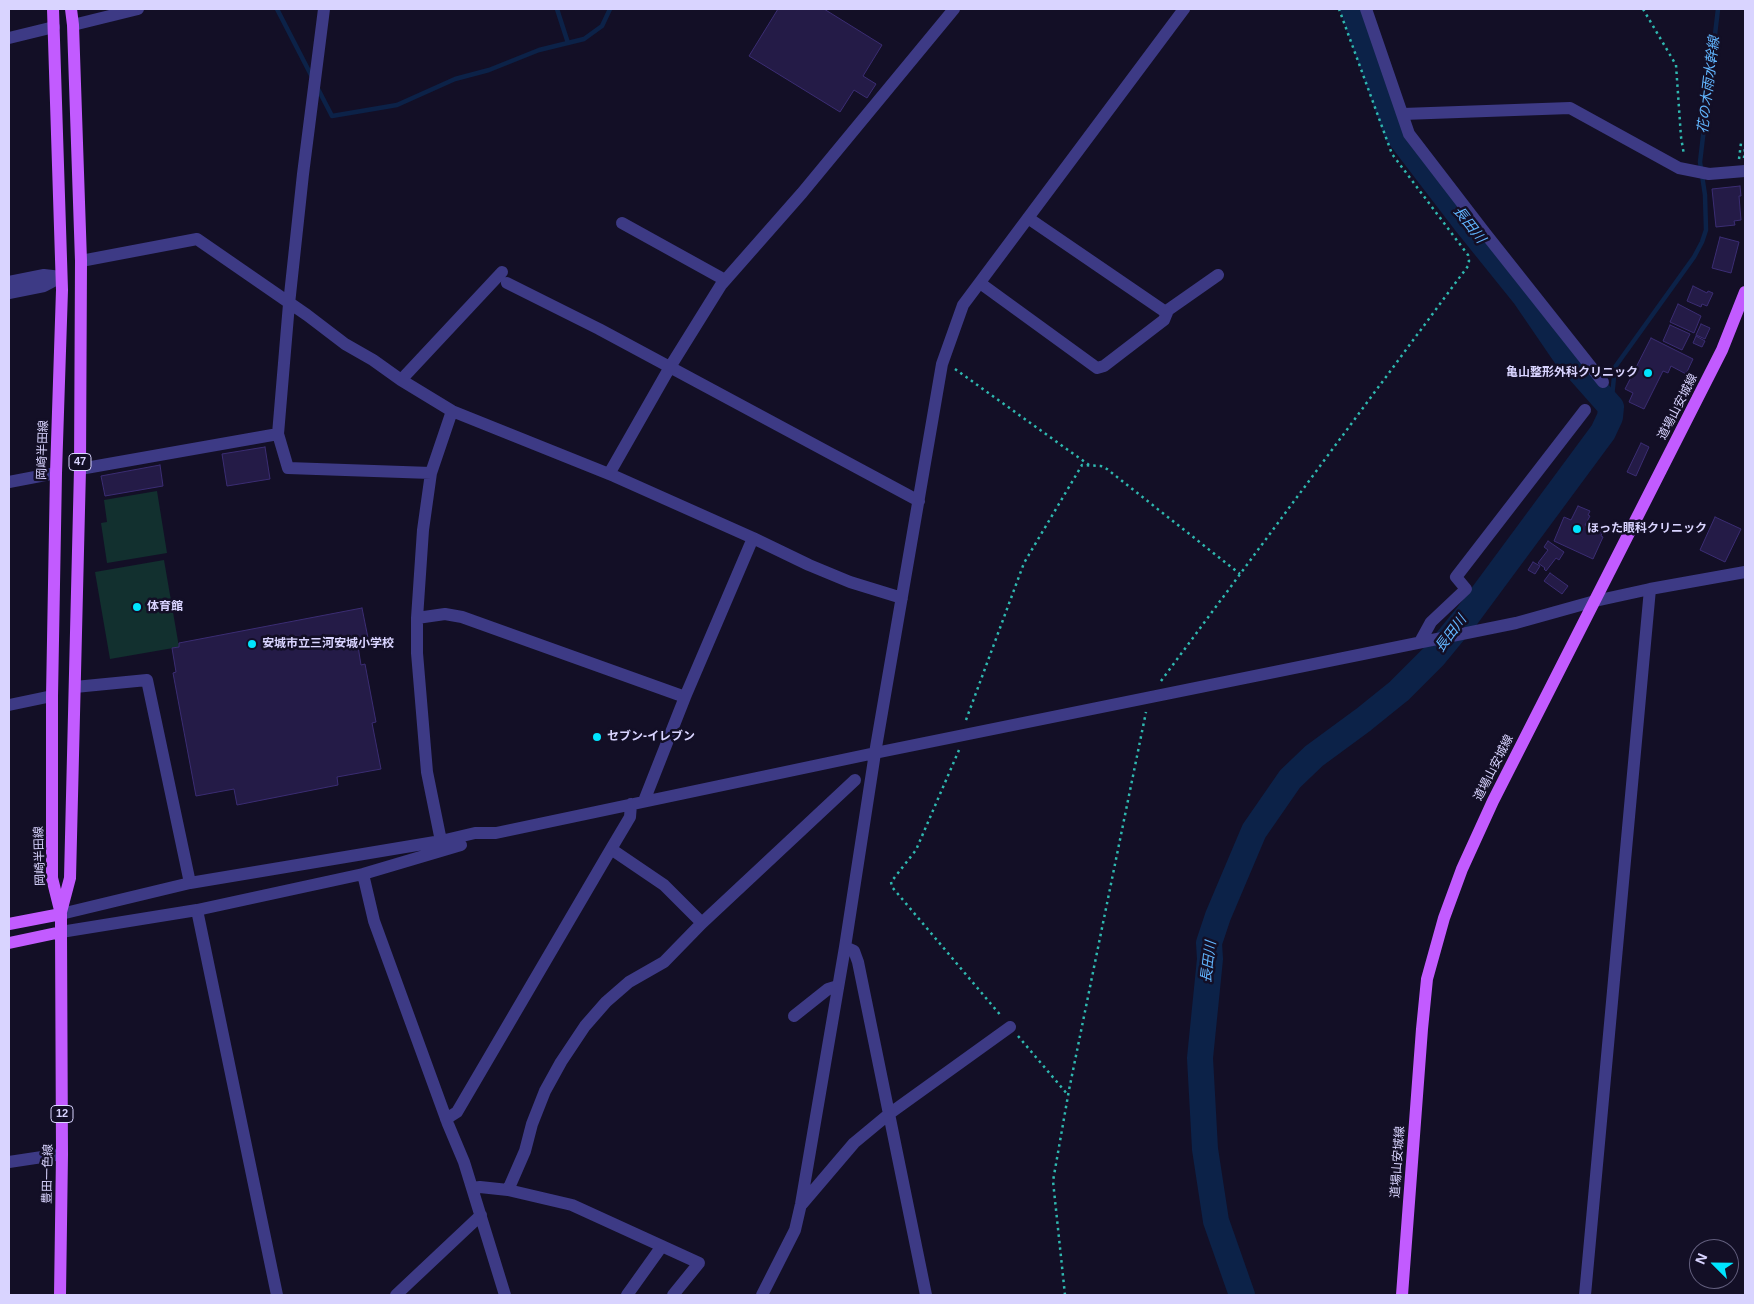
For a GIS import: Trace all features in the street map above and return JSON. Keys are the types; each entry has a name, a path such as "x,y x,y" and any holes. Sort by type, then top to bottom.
{"main road":[{"name":"岡崎半田線","path":"53,9 61,277 52,696 52,878 61,914"},
{"name":"47","path":"61,914 70,878 80,469 81,261 71,9"},
{"name":"道場山安城線","path":"1402,1295 1427,979 1444,918 1462,869 1493,800 1722,350 1745,292"},
{"path":"9,924 61,914"},
{"name":"豊田一色線","path":"60,1295 62,1154 61,914"},
{"path":"9,943 61,932"}],"street":[{"path":"73,25 138,9"},
{"path":"324,9 303,174 278,434 288,468 431,473"},
{"path":"609,474 670,367 725,280 851,136 954,9"},
{"path":"762,1295 795,1230 801,1204 845,947 875,753 943,361 964,305 1184,9"},
{"path":"1366,9 1409,134 1485,234 1603,382"},
{"path":"9,38 54,27"},
{"path":"1403,114 1570,108 1680,168 1709,174 1745,171"},
{"path":"1028,218 1167,313"},
{"path":"622,223 725,280"},
{"path":"81,261 197,240 345,344 452,410 609,474 809,565 850,582 902,598"},
{"path":"9,282 44,275 61,277"},
{"path":"980,283 1097,368 1104,366 1164,320 1168,310 1218,275"},
{"path":"9,293 44,286 61,277"},
{"path":"401,380 505,278 919,501"},
{"path":"441,841 427,772 417,654 417,618 431,473 452,410"},
{"path":"1420,642 1431,622 1466,589 1456,577 1585,410"},
{"path":"80,469 278,434"},
{"path":"9,482 56,473"},
{"path":"644,801 685,697 753,538"},
{"path":"61,914 190,883 441,841 475,833 496,833 875,753 1516,623 1595,601 1745,572"},
{"path":"1585,1295 1650,589"},
{"path":"417,618 445,614 462,617 685,697"},
{"path":"75,687 147,680 190,883"},
{"path":"9,704 52,696"},
{"path":"508,1190 525,1151 532,1124 545,1091 561,1062 585,1026 606,1002 629,982 664,962 702,923 855,780"},
{"path":"446,1119 457,1112 612,849 630,817 631,804"},
{"path":"61,932 197,910 363,874 480,841 496,833"},
{"path":"612,849 664,885 702,923"},
{"path":"363,874 374,922 446,1119 464,1162 505,1295"},
{"path":"197,910 277,1295"},
{"path":"845,947 854,950 858,962 926,1295"},
{"path":"794,1016 828,989 838,986"},
{"path":"801,1204 854,1143 889,1114 1010,1027"},
{"path":"9,1162 62,1154"},
{"path":"472,1188 508,1190 572,1205 699,1263 673,1295"},
{"path":"396,1295 481,1215"},
{"path":"627,1295 662,1246"}],"path":[{"path":"1066,1295 1053,1181 1068,1095 1148,698 1470,261 1468,255 1392,154 1340,9"},
{"path":"1643,9 1676,65 1681,138 1690,170"},
{"path":"1745,142 1741,143 1739,159 1744,159 1745,147"},
{"path":"943,361 1090,466"},
{"path":"1068,1095 892,887 891,882 916,850 959,750 965,724 1024,563 1082,465 1100,466 1107,469 1240,574"}],"green space":[{"path":"157,491 167,553 107,563 101,523 107,522 104,500"},
{"name":"体育館","path":"164,560 179,647 110,659 95,572"}],"building":[{"path":"778,9 824,9 882,45 863,76 876,84 867,98 854,90 840,112 749,56"},
{"path":"1740,186 1741,220 1734,221 1735,225 1716,227 1712,189"},
{"path":"1720,237 1739,242 1731,273 1712,268"},
{"path":"1693,286 1707,293 1708,291 1713,293 1707,306 1702,304 1701,307 1687,301"},
{"path":"1678,304 1701,316 1694,333 1670,322"},
{"path":"1701,324 1710,328 1705,339 1696,335"},
{"path":"1670,325 1690,334 1682,350 1663,341"},
{"path":"1696,336 1705,341 1702,347 1693,343"},
{"name":"亀山整形外科クリニック","path":"1651,338 1693,359 1686,374 1671,366 1668,373 1663,371 1644,409 1629,402 1633,393 1625,389"},
{"path":"1641,443 1649,447 1636,476 1627,472"},
{"path":"265,447 270,479 227,486 222,454"},
{"path":"160,465 163,486 105,496 101,476"},
{"name":"ほった眼科クリニック","path":"1578,506 1590,511 1588,515 1590,516 1585,525 1602,533 1601,536 1603,537 1593,559 1554,541 1564,517 1571,520"},
{"path":"1715,517 1741,529 1725,562 1700,550"},
{"path":"1548,541 1564,552 1559,560 1556,558 1546,571 1538,563 1548,550 1544,547"},
{"path":"1533,562 1540,566 1535,574 1528,570"},
{"path":"1550,573 1568,586 1562,594 1544,581"},
{"path":"362,608 368,638 357,640 361,665 365,664 376,722 372,723 381,769 337,777 338,785 237,805 234,789 196,796 173,673 176,672 172,648 179,647 179,643"}],"waterway":[{"path":"277,9 311,75"},
{"path":"557,9 568,43"},
{"path":"317,87 332,116 397,105 455,79 489,70 539,50 584,39 602,26 610,9"},
{"name":"長田川","path":"1242,1295 1216,1221 1205,1149 1200,1058 1210,959 1209,943 1218,916 1254,831 1290,779 1314,756 1399,691 1434,656 1467,616 1603,432 1610,417 1611,407 1565,355 1524,295 1397,133 1353,9"},
{"name":"花の木雨水幹線","path":"1611,407 1615,367 1694,257 1706,230 1705,195 1700,162 1718,9"}],"place":[{"name":"亀山整形外科クリニック","path":"1648,373"},
{"name":"ほった眼科クリニック","path":"1577,529"},
{"name":"体育館","path":"137,607"},
{"name":"安城市立三河安城小学校","path":"252,644"},
{"name":"セブン-イレブン","path":"597,737"}]}
